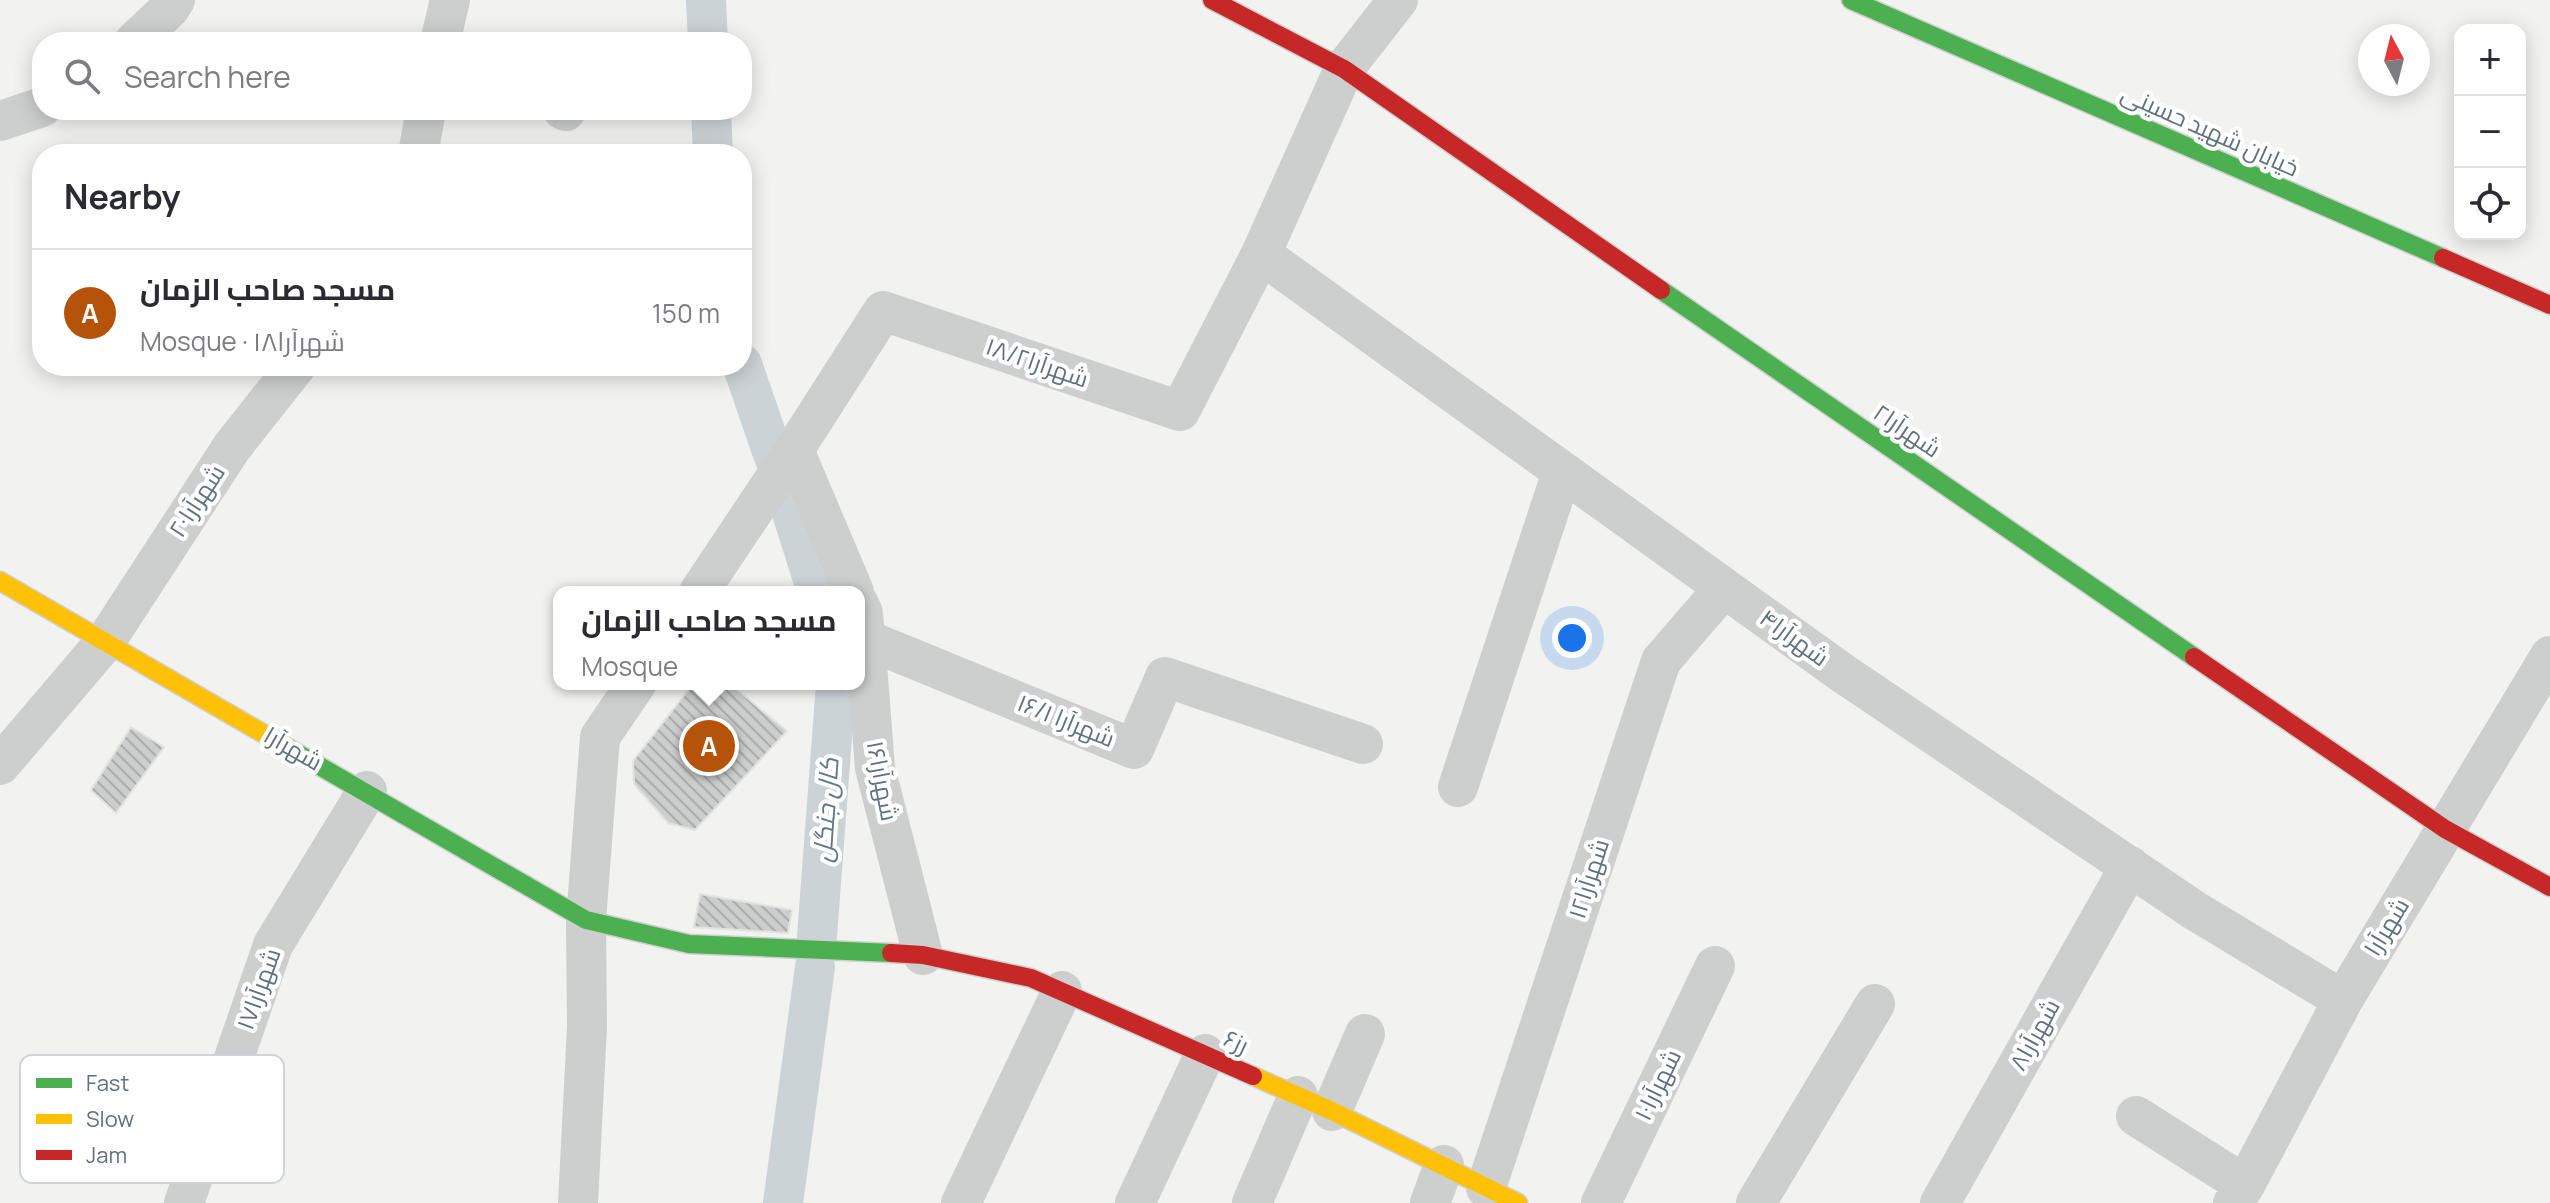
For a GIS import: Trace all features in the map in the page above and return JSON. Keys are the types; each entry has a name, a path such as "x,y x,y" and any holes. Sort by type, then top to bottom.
{"street":[{"path":"145,32 175,0"},
{"path":"442,32 450,0"},
{"name":"شهرآرا۲","path":"1212,0 1344,69 1825,404 2445,829 2550,887"},
{"path":"1261,254 1344,69 1398,0"},
{"name":"خیابان شهید حسینی","path":"1851,0 2550,305"},
{"path":"0,121 32,110"},
{"path":"420,144 424,120"},
{"name":"شهرآرا۱۸/۲","path":"794,450 883,311 1180,411 1261,254"},
{"name":"شهرآرا۴","path":"1261,254 1841,672 2194,910 2343,1000"},
{"name":"شهرآرا۲۰","path":"0,765 105,642 232,447 288,376"},
{"path":"703,586 794,450"},
{"path":"794,450 851,586"},
{"path":"1458,787 1562,472"},
{"name":"شهرآرا","path":"0,581 586,920"},
{"name":"شهرآرا۱۲","path":"1502,1196 1661,661 1724,588"},
{"name":"شهرآرا ۱۶/۱","path":"865,623 1134,749 1165,677 1363,744"},
{"name":"شهرآرا۱۶","path":"865,656 875,768 923,955"},
{"name":"شهرآرا","path":"2239,1194 2343,1000 2550,656"},
{"path":"578,1203 587,1027 586,920 600,737 632,690"},
{"name":"شهرآرا۱۷","path":"235,1055 273,945 367,791"},
{"name":"شهرآرا۸","path":"1940,1203 2130,866"},
{"name":"رز۶","path":"586,920 689,944 923,955 1031,978 1315,1104 1502,1196"},
{"name":"شهرآرا۱۰","path":"1601,1203 1715,966"},
{"path":"961,1203 1062,991"},
{"path":"1756,1203 1875,1004"},
{"path":"1252,1203 1315,1104 1365,1034"},
{"path":"1135,1203 1205,1054"},
{"path":"2136,1116 2239,1194"},
{"path":"1430,1203 1444,1165"},
{"name":"شهرآرا۱۷","path":"184,1203 191,1183"}],"building":[{"path":"688,690 737,690 787,731 695,830 668,823 634,784 633,761"},
{"path":"131,727 164,747 116,813 91,790"},
{"path":"700,894 792,910 788,933 694,927"}],"waterway":[{"name":"کال جنگل","path":"706,0 708,32"},
{"name":"کال جنگل","path":"711,120 713,144"},
{"name":"کال جنگل","path":"746,376 774,457"},
{"name":"کال جنگل","path":"788,500 815,586"},
{"name":"کال جنگل","path":"817,936 836,690"},
{"name":"کال جنگل","path":"783,1203 815,967"}],"traffic: fast":[{"path":"1851,0 2443,258"},
{"path":"1661,290 2194,657"},
{"path":"290,749 586,920 689,944 891,953"}],"traffic: slow":[{"path":"0,581 290,749"},
{"path":"1253,1076 1332,1111 1518,1203"}],"traffic: jam":[{"path":"1212,0 1344,69 1661,290"},
{"path":"2443,258 2550,305"},
{"path":"2194,657 2445,829 2550,887"},
{"path":"891,953 923,955 1031,978 1253,1076"}],"place":[{"name":"مسجد صاحب الزمان","path":"709,746"}]}
